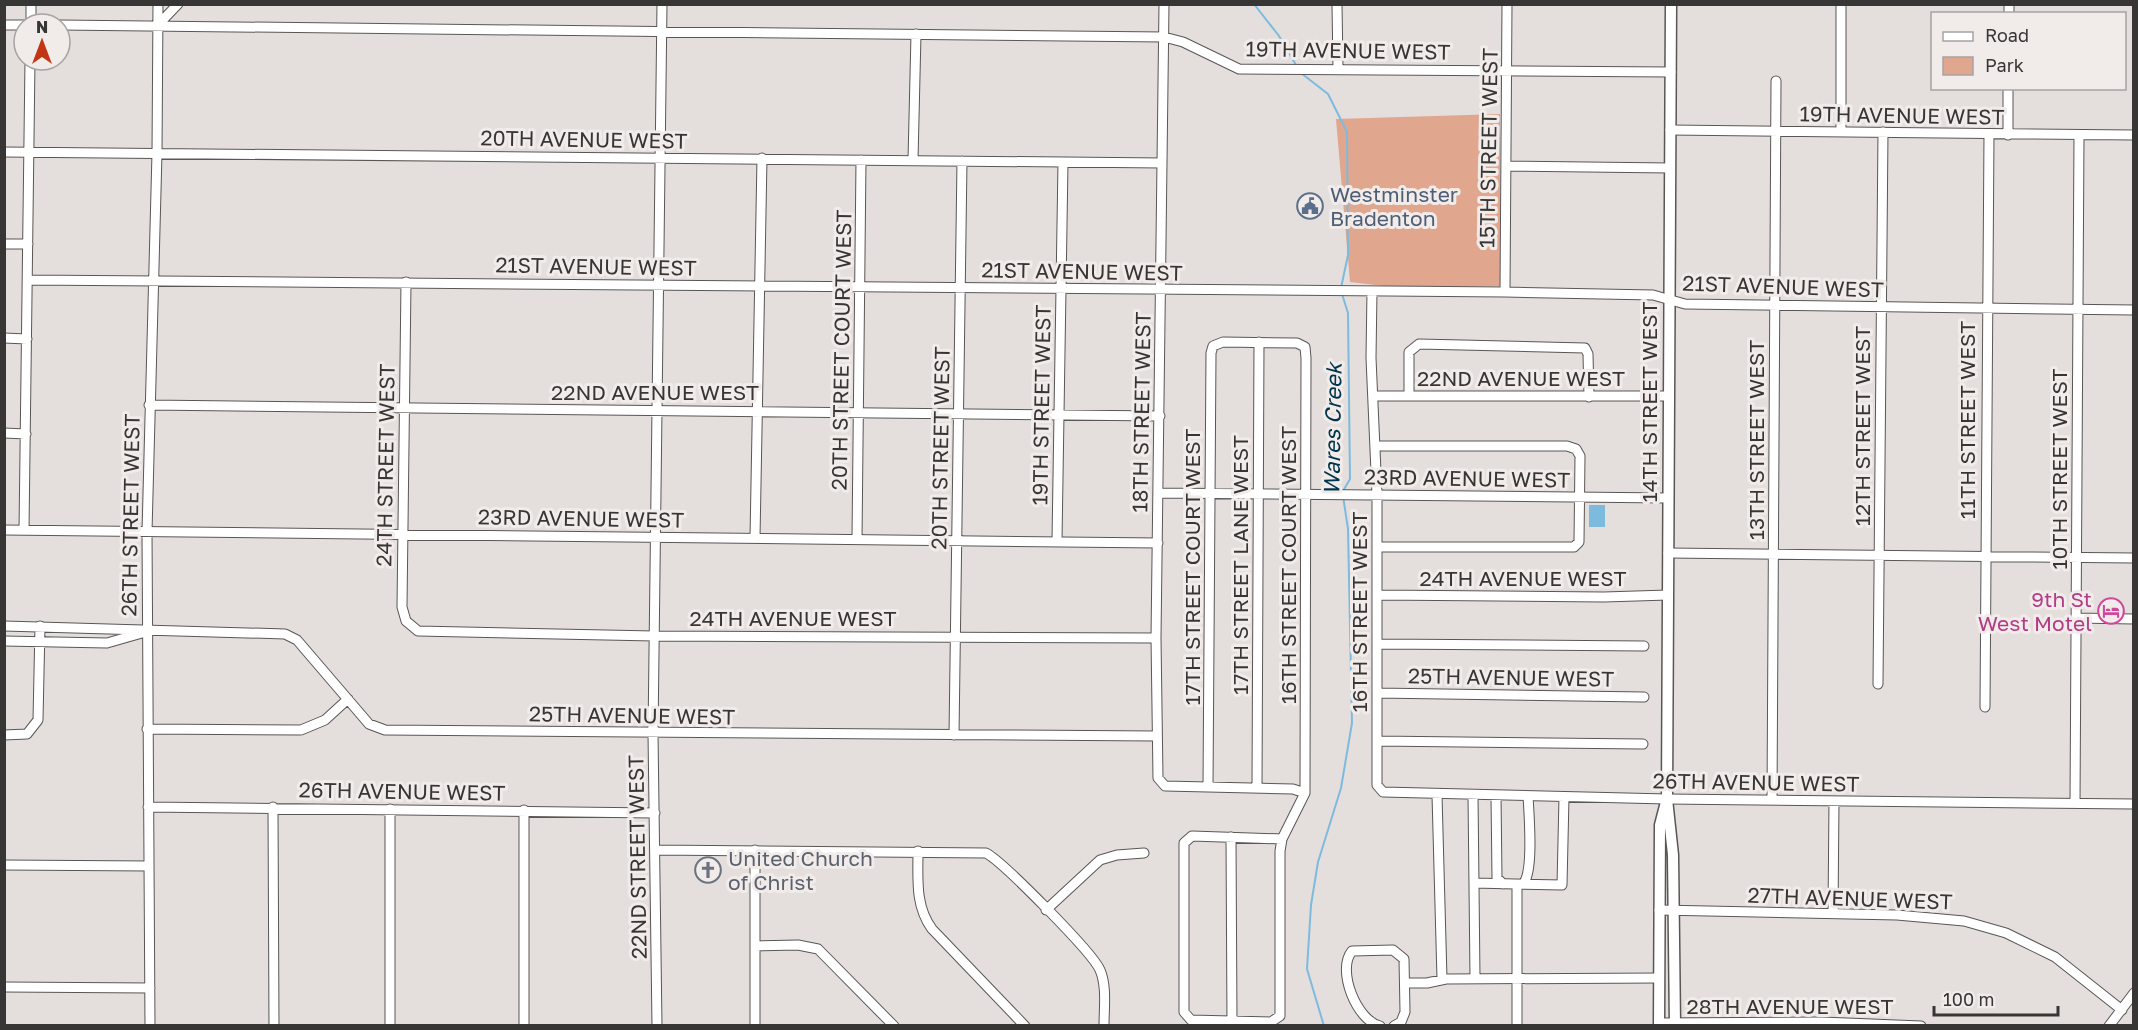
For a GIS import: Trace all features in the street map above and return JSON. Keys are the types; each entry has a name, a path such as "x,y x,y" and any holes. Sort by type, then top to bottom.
{"main road":[{"name":"14TH STREET WEST","path":"1671,4 1667,799 1672,831 1675,911 1675,1024"},
{"name":"14TH STREET WEST","path":"1659,1024 1660,825 1667,799"}],"street":[{"name":"26TH STREET WEST","path":"150,1026 147,532 157,153 158,4"},
{"path":"157,26 178,4"},
{"name":"22ND STREET WEST","path":"657,1026 653,734 662,4"},
{"name":"18TH STREET WEST","path":"1164,4 1156,638 1158,778 1165,786 1208,787"},
{"path":"1337,4 1338,69"},
{"name":"15TH STREET WEST","path":"1505,292 1506,4"},
{"path":"1841,4 1841,132"},
{"name":"19TH AVENUE WEST","path":"72,25 1164,37 1183,42 1239,69 1671,72"},
{"path":"913,160 916,34"},
{"path":"24,530 30,72"},
{"name":"13TH STREET WEST","path":"1772,800 1776,81"},
{"path":"2008,90 2008,135"},
{"name":"19TH AVENUE WEST","path":"1670,130 2133,135"},
{"name":"12TH STREET WEST","path":"1878,684 1883,132"},
{"name":"11TH STREET WEST","path":"1985,707 1989,134"},
{"name":"10TH STREET WEST","path":"2075,803 2079,135"},
{"name":"20TH AVENUE WEST","path":"4,152 1162,163"},
{"path":"755,538 762,158"},
{"name":"20TH STREET COURT WEST","path":"857,540 861,160"},
{"name":"20TH STREET WEST","path":"954,735 962,161"},
{"name":"19TH STREET WEST","path":"1057,541 1063,162"},
{"path":"1506,166 1670,168"},
{"path":"4,244 28,244"},
{"name":"21ST AVENUE WEST","path":"28,279 1505,292 1653,295 1685,304 2133,310"},
{"name":"24TH STREET WEST","path":"406,282 403,614 411,626 429,633"},
{"name":"16TH STREET WEST","path":"1372,291 1378,546 1377,741 1379,789"},
{"path":"4,338 27,339"},
{"name":"17TH STREET COURT WEST","path":"1208,787 1213,346 1223,342 1259,342"},
{"name":"16TH STREET COURT WEST","path":"1259,342 1297,343 1305,347 1305,793"},
{"name":"17TH STREET LANE WEST","path":"1257,788 1259,342"},
{"path":"1409,395 1411,349 1419,344 1585,348 1588,354 1589,396"},
{"name":"22ND AVENUE WEST","path":"1373,396 1669,396"},
{"name":"22ND AVENUE WEST","path":"149,405 1160,416"},
{"path":"4,433 26,434"},
{"path":"1375,446 1576,449 1580,456 1577,545 1569,548 1378,546"},
{"name":"23RD AVENUE WEST","path":"1158,493 1668,498"},
{"name":"23RD AVENUE WEST","path":"4,530 1158,543"},
{"path":"1668,553 2133,558"},
{"name":"24TH AVENUE WEST","path":"1378,595 1604,597 1668,595"},
{"path":"2076,618 2133,619"},
{"path":"4,626 106,627 147,632"},
{"path":"4,735 27,734 36,726 40,626"},
{"path":"4,642 107,643 147,632"},
{"name":"25TH AVENUE WEST","path":"147,632 285,634 297,640 369,724 384,730 653,734 1157,736"},
{"name":"24TH AVENUE WEST","path":"429,633 1156,638"},
{"path":"1377,644 1644,646"},
{"name":"25TH AVENUE WEST","path":"1377,693 1644,697"},
{"path":"147,729 301,729 325,720 348,699"},
{"path":"1377,741 1643,744"},
{"path":"1208,787 1293,789 1305,793 1282,838 1279,861 1278,1018 1271,1022 1191,1020 1184,1012 1184,845 1192,836 1282,838"},
{"name":"26TH AVENUE WEST","path":"1379,789 1387,794 1437,795 2133,804"},
{"path":"1437,795 1442,979"},
{"path":"1473,795 1475,978"},
{"path":"1496,796 1497,878 1503,884"},
{"path":"1520,884 1527,879 1529,862 1528,796"},
{"path":"1474,883 1562,885 1564,797"},
{"path":"1833,914 1834,801"},
{"name":"26TH AVENUE WEST","path":"148,807 655,813"},
{"path":"273,807 274,1026"},
{"path":"390,809 390,1026"},
{"path":"524,810 524,1026"},
{"path":"1231,837 1233,1022"},
{"path":"656,850 986,853 1000,862 1099,967 1104,990 1104,1026"},
{"path":"755,850 755,1026"},
{"path":"918,851 919,897 924,918 1025,1026"},
{"path":"1046,910 1100,860 1117,855 1143,853"},
{"path":"4,865 149,866"},
{"path":"1517,1026 1520,884"},
{"name":"27TH AVENUE WEST","path":"1659,910 1934,916 1986,927 2032,944 2055,957 2122,1010"},
{"path":"755,946 798,945 818,948 894,1026"},
{"path":"1380,1026 1371,1024 1364,1017 1345,980 1346,962 1350,952 1364,949 1396,951 1404,959 1406,983 1404,1018 1394,1026"},
{"name":"28TH AVENUE WEST","path":"1406,983 1475,978 1659,978"},
{"path":"4,987 150,988"},
{"path":"2109,1026 2132,997"},
{"name":"28TH AVENUE WEST","path":"1659,1024 1921,1026"}],"green space":[{"path":"1500,114 1500,286 1392,287 1350,282 1336,119"}],"water":[{"path":"1589,505 1605,505 1605,527 1589,527"}],"waterway":[{"name":"Wares Creek","path":"1254,4 1279,36 1296,65"},
{"name":"Wares Creek","path":"1301,73 1328,94 1347,132 1348,255 1341,288"},
{"name":"Wares Creek","path":"1342,294 1348,313 1350,479 1343,491"},
{"name":"Wares Creek","path":"1324,1026 1307,969 1311,905 1318,862 1341,788 1352,723 1348,529 1343,496"}],"place":[{"name":"Westminster Bradenton","path":"1310,206"},
{"name":"9th St West Motel","path":"2111,611"},
{"name":"United Church of Christ","path":"708,870"}]}
